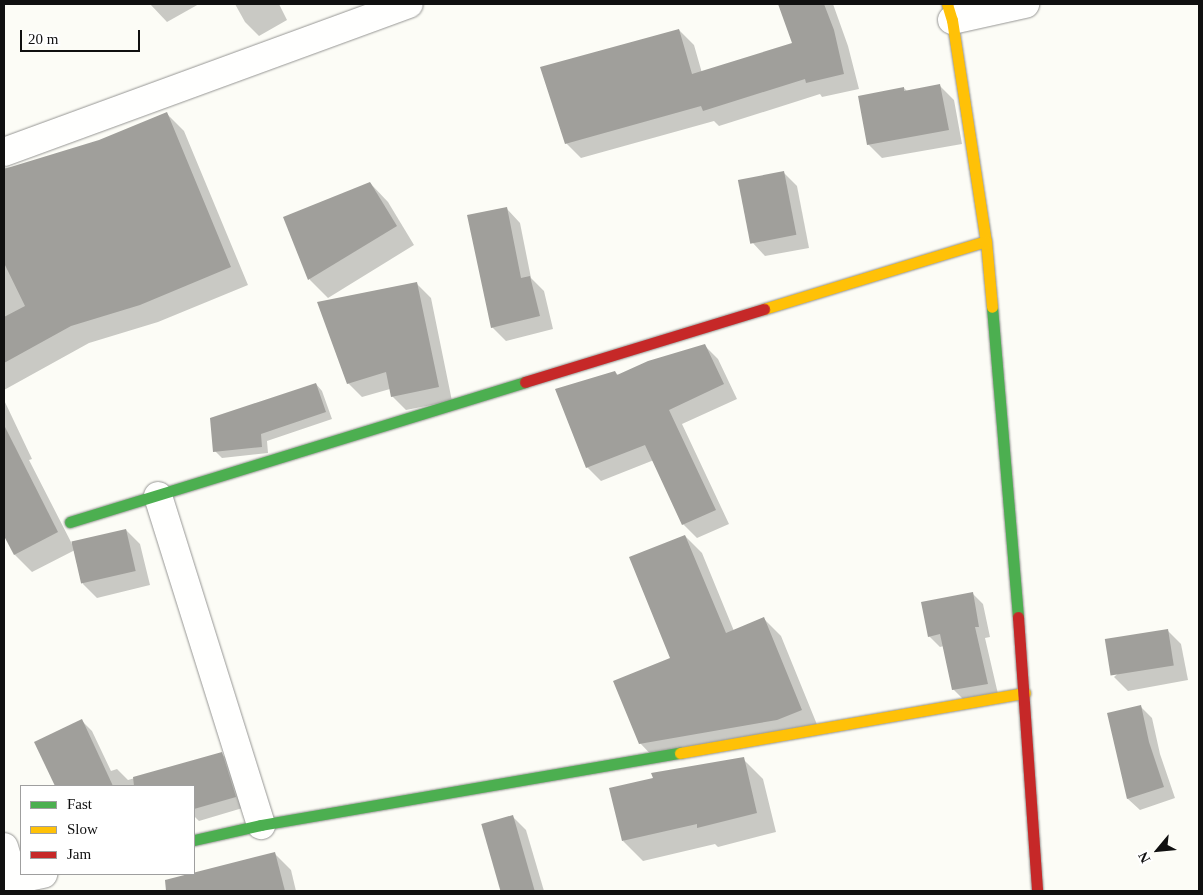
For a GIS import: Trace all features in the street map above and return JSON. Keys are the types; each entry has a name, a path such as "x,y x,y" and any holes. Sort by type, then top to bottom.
{"street":[{"path":"4,152 409,4"},
{"path":"1024,4 949,12 986,241 1025,694 1038,891"},
{"path":"70,522 986,241"},
{"path":"158,496 261,825"},
{"path":"195,840 261,825 1025,694"},
{"path":"4,847 16,886 41,875"}],"building":[{"path":"778,4 824,4 834,30 844,74 806,83 805,79 703,111 701,106 565,144 540,67 679,29 692,74 792,43"},
{"path":"940,84 949,130 867,145 858,96 904,87 904,91"},
{"path":"167,112 231,267 140,305 71,326 4,363 4,317 25,306 4,263 4,169 99,140"},
{"path":"784,171 796,235 750,244 738,180"},
{"path":"370,182 397,226 308,280 283,217"},
{"path":"507,207 521,278 530,276 540,316 491,328 467,215"},
{"path":"417,282 439,387 391,397 386,372 347,384 317,302"},
{"path":"705,344 724,384 669,410 716,510 682,525 645,445 586,468 555,389 615,371 617,375 648,361"},
{"path":"316,383 326,412 261,434 262,447 213,452 210,418"},
{"path":"4,425 58,532 14,555 4,536"},
{"path":"126,529 136,571 81,583 71,542"},
{"path":"685,535 726,633 764,617 802,710 777,720 639,744 613,681 670,658 629,557"},
{"path":"973,592 979,627 975,627 988,684 952,690 940,634 928,637 921,602"},
{"path":"1168,629 1174,666 1111,676 1105,639"},
{"path":"1141,705 1149,742 1164,787 1127,799 1107,713"},
{"path":"82,719 113,785 55,785 34,742"},
{"path":"222,752 236,797 195,809 195,785 134,785 133,777"},
{"path":"744,757 757,813 697,828 697,824 622,841 609,788 653,778 651,773"},
{"path":"513,815 535,891 500,891 481,824"},
{"path":"275,852 285,891 166,891 165,880 185,875 195,875 195,872"}],"traffic: fast":[{"path":"992,307 1018,617"},
{"path":"70,522 525,382"},
{"path":"195,840 261,825 680,753"}],"traffic: slow":[{"path":"947,4 952,20 986,241 992,307"},
{"path":"764,309 986,241"},
{"path":"680,753 1025,693"}],"traffic: jam":[{"path":"525,382 764,309"},
{"path":"1018,617 1037,891"}]}
